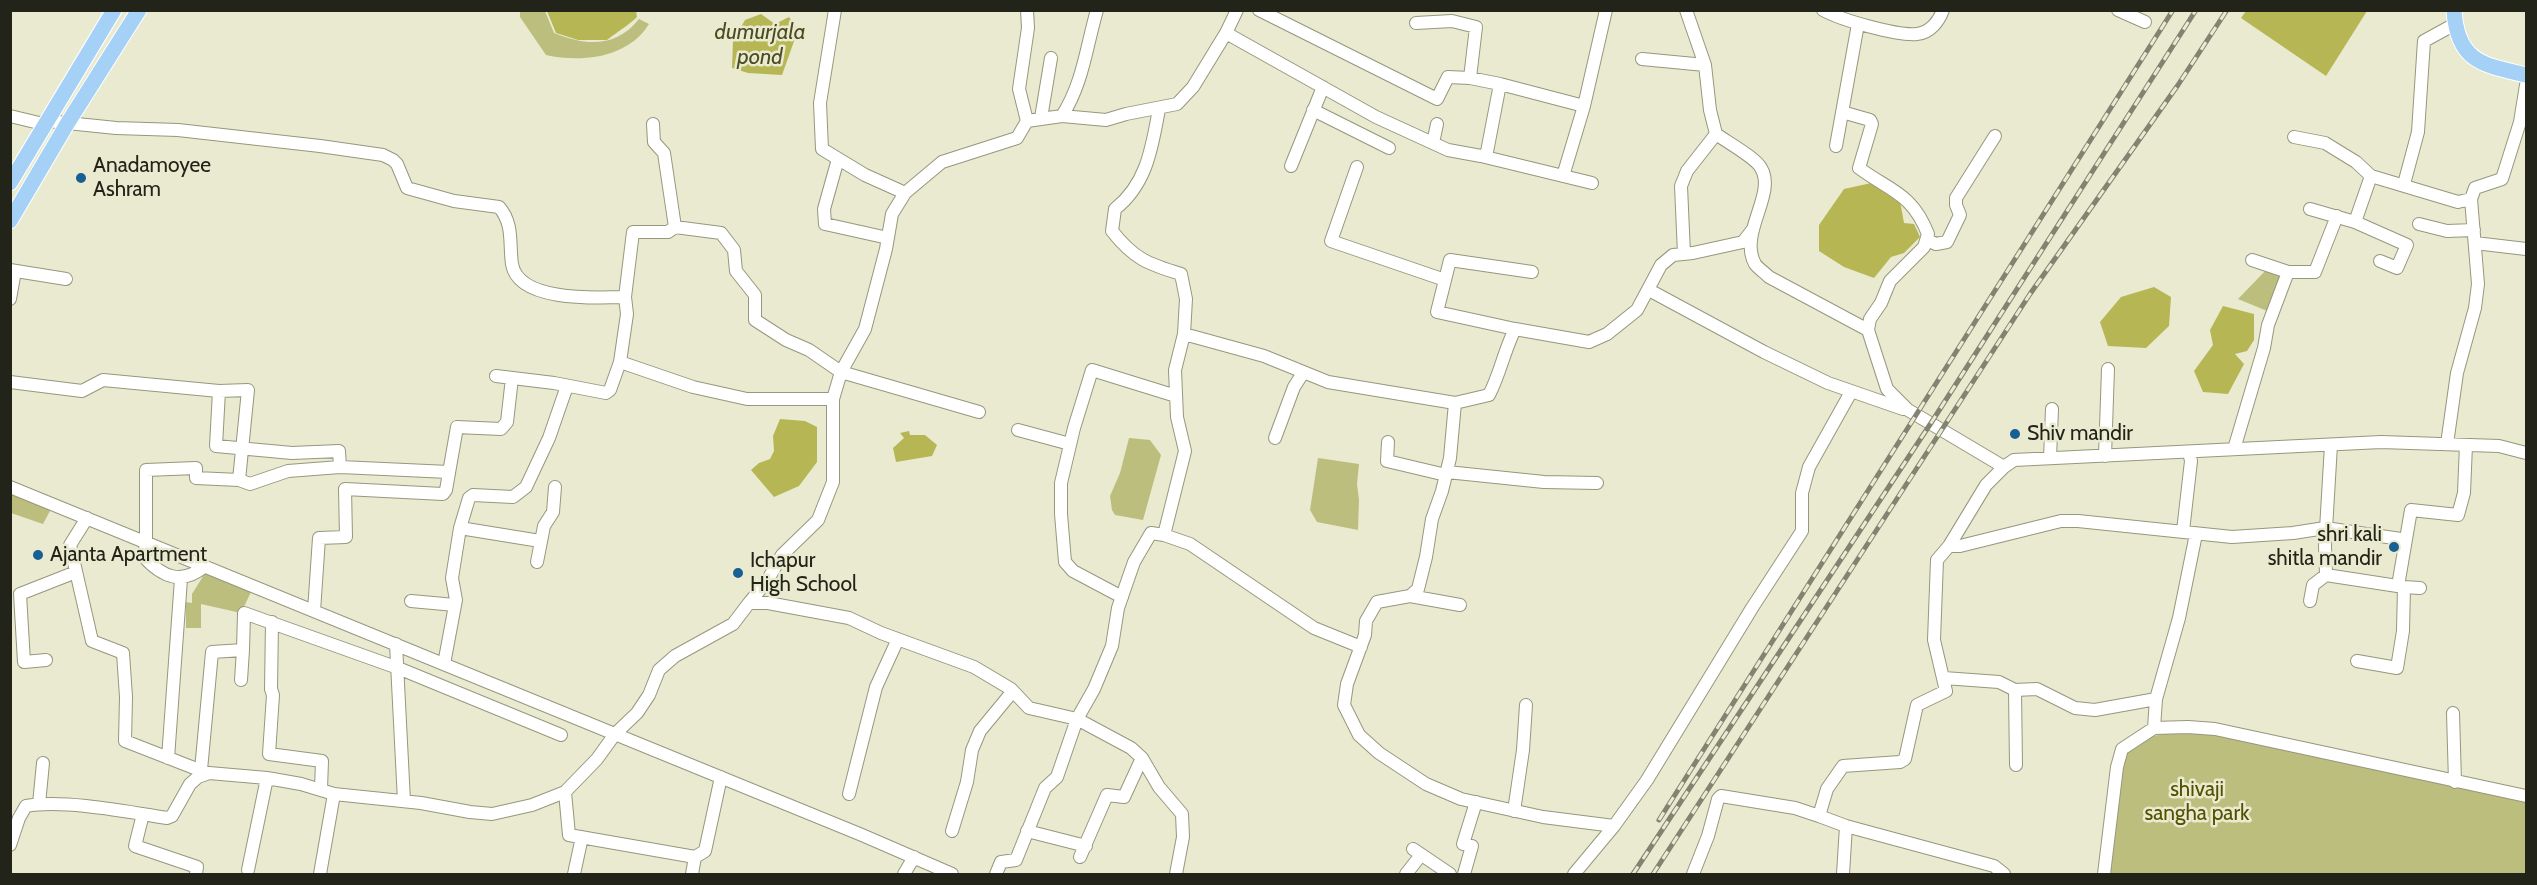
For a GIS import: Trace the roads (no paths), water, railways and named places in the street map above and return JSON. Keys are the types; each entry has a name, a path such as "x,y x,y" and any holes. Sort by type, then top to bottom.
{"main road":[{"path":"10,183 114,10"},
{"path":"10,221 67,124 139,10"},
{"path":"2454,17 2464,48 2478,62 2526,75"}],"street":[{"path":"835,10 820,103 822,149 866,176 905,193"},
{"path":"87,518 70,545 92,641 123,653 126,697 125,741 205,772 267,778 321,789 333,794 404,801 492,814 531,805 565,792 597,759 615,734 637,713 649,695 659,670 675,657 733,624 767,581 782,555 818,520 833,482 832,399 841,372 865,329 892,214 905,193 942,162 1017,138 1027,121 1019,89 1028,28 1027,10"},
{"path":"1062,116 1078,86 1097,10"},
{"path":"1027,121 1062,116 1106,120 1177,104 1193,87 1226,33 1237,10"},
{"path":"1259,10 1437,99 1448,77 1470,78 1584,106"},
{"path":"1563,176 1584,106 1606,10"},
{"path":"1686,10 1705,65 1710,110 1716,134 1761,166 1767,183 1753,229 1751,249 1756,264 1769,277 1868,330"},
{"path":"1823,10 1858,24 1918,34 1931,29 1943,10"},
{"path":"2118,10 2145,22"},
{"path":"1416,23 1453,16 1476,27 1470,78"},
{"path":"2404,184 2418,132 2424,41 2454,17"},
{"path":"1836,146 1858,24"},
{"path":"1226,33 1376,117 1433,144 1448,150 1592,183"},
{"path":"1041,118 1051,58"},
{"path":"1642,59 1705,65"},
{"path":"1486,157 1500,84"},
{"path":"2447,444 2457,373 2475,308 2478,284 2472,199 2475,188 2502,179 2520,122 2526,85"},
{"path":"1291,166 1323,87"},
{"path":"1159,109 1147,165 1143,175 1125,201 1115,209 1112,231 1125,248 1149,264 1181,274 1186,299 1185,334 1175,370 1177,417 1185,451 1164,535"},
{"path":"1314,110 1389,148"},
{"path":"1842,112 1870,120 1872,124 1859,168 1902,194 1923,222 1927,240 1924,247 1890,280 1881,303 1870,319 1868,330 1887,389 1908,410 2004,467"},
{"path":"10,116 39,123 48,121 178,130 382,155 397,164 407,188 454,201 499,207 508,224 515,274 527,286 555,294 625,297"},
{"path":"652,124 654,142 664,153 675,227"},
{"path":"1433,144 1437,124"},
{"path":"1684,254 1681,186 1687,171 1716,134"},
{"path":"1927,240 1936,244 1947,242 1960,214 1956,198 1995,136"},
{"path":"2294,137 2325,143 2356,162 2371,176 2458,202 2472,199"},
{"path":"838,159 824,209 825,224 888,238"},
{"path":"1357,167 1331,239 1332,242 1445,280"},
{"path":"2355,222 2371,176"},
{"path":"2310,209 2355,222 2407,245 2397,268 2380,261"},
{"path":"2252,260 2288,272 2315,272 2337,216"},
{"path":"2419,224 2447,231 2474,230"},
{"path":"496,376 606,393 610,390 620,362 627,314 625,297 633,232 668,232 675,227 721,233 734,250 736,271 754,295 755,320 786,340 809,350 841,372 979,412"},
{"path":"1532,272 1450,260 1437,312 1589,342 1626,321 1637,310 1661,265 1673,255 1743,242 1753,229"},
{"path":"2475,243 2526,249"},
{"path":"10,299 13,270 66,279"},
{"path":"2234,449 2264,348 2268,325 2288,272"},
{"path":"1649,290 1764,352 1851,392 1881,400 1918,415"},
{"path":"1185,334 1264,356 1328,382 1455,403 1489,395 1498,376 1506,346 1515,329"},
{"path":"620,362 693,387 747,399 832,399"},
{"path":"2105,456 2108,369"},
{"path":"1122,597 1073,571 1065,562 1060,514 1061,483 1070,444 1092,370 1176,396"},
{"path":"1275,438 1294,387 1303,373"},
{"path":"314,610 319,538 346,537 345,489 443,494 446,490 457,427 501,429 507,422 512,378"},
{"path":"10,382 82,391 103,380 219,391 248,390 239,480"},
{"path":"444,664 455,604 453,578 460,528 469,498 473,495 513,497 526,488 549,438 567,386"},
{"path":"219,391 216,446 292,453 339,451 340,467"},
{"path":"1574,874 1614,826 1647,780 1802,531 1802,493 1809,467 1851,392"},
{"path":"1410,596 1418,589 1432,519 1446,474 1453,437 1455,403"},
{"path":"2050,458 2052,409"},
{"path":"1018,430 1070,444"},
{"path":"1388,442 1387,461 1446,474 1544,482 1598,483"},
{"path":"1819,816 1827,789 1844,766 1900,762 1905,759 1917,705 1946,691 1934,640 1937,560 1950,546 1986,485 2014,460 2381,442 2499,446 2526,453"},
{"path":"2326,575 2325,528 2331,445"},
{"path":"2357,661 2397,668 2403,631 2401,586 2411,510 2458,515 2464,493 2466,445"},
{"path":"2183,531 2191,461 2189,452"},
{"path":"206,566 193,576 181,579 153,567 144,557 146,470 196,468 196,478 239,480 250,484 288,471 340,467 449,472"},
{"path":"10,487 721,777 952,874"},
{"path":"537,562 544,526 553,512 555,487"},
{"path":"1950,546 1981,542 2061,522 2078,521 2232,537 2293,533 2325,528 2401,539"},
{"path":"460,528 540,541"},
{"path":"996,874 1001,862 1016,860 1045,788 1057,777 1077,719 1094,689 1112,646 1122,597 1134,562 1151,533 1190,544 1314,628 1361,647"},
{"path":"2154,728 2157,699 2179,618 2196,534"},
{"path":"46,660 24,662 20,594 76,572"},
{"path":"2310,601 2313,585 2326,575 2420,588"},
{"path":"168,758 181,579"},
{"path":"1460,605 1410,596 1377,602 1366,621 1365,635 1347,684 1344,705 1359,735 1379,753 1426,784 1476,802 1543,818 1614,826"},
{"path":"411,601 455,604"},
{"path":"749,603 768,603 849,618 974,667 1013,692 1029,708 1077,719 1131,748 1142,758 1159,787 1182,814 1183,837 1176,874"},
{"path":"242,680 244,613 398,668 561,735"},
{"path":"272,622 271,689 273,695 269,754 322,761 321,789"},
{"path":"849,794 876,687 898,639"},
{"path":"396,644 404,801"},
{"path":"205,772 212,652 243,650"},
{"path":"1944,678 1999,682 2015,690 2037,689 2075,708 2095,710 2157,699"},
{"path":"2015,690 2016,765"},
{"path":"952,831 967,782 972,750 980,731 1013,692"},
{"path":"1514,811 1523,750 1526,705"},
{"path":"2453,714 2455,782"},
{"path":"2104,874 2117,767 2122,749 2154,728 2215,729 2526,796"},
{"path":"1027,831 1083,852 1107,795 1124,797 1142,758"},
{"path":"39,804 44,763"},
{"path":"10,845 19,818 26,806 39,804 167,818 172,816 190,783 205,772"},
{"path":"565,792 569,836 695,857 705,851 721,777"},
{"path":"248,870 267,778"},
{"path":"320,874 333,794"},
{"path":"1693,874 1708,836 1718,799 1721,796 1795,808 1846,826 1994,866 2004,874"},
{"path":"1464,874 1472,846 1463,844 1476,802"},
{"path":"142,814 135,846 197,867 196,874"},
{"path":"1843,874 1846,826"},
{"path":"574,874 582,837"},
{"path":"1406,874 1417,852 1450,874"},
{"path":"692,874 695,857"},
{"path":"904,874 914,857"}],"water":[{"path":"547,11 636,11 637,17 607,40 578,40 556,33"},
{"path":"2246,11 2367,11 2326,76 2241,18"},
{"name":"dumurjala pond","path":"761,14 775,24 789,17 798,30 782,75 748,73 732,68 733,41 745,20"},
{"path":"1876,182 1900,201 1904,223 1914,224 1920,237 1904,253 1891,257 1874,278 1844,267 1819,251 1819,225 1844,189"},
{"path":"2154,287 2171,297 2169,326 2146,348 2108,346 2100,322 2121,297"},
{"path":"2223,306 2254,314 2254,340 2247,351 2235,354 2244,364 2228,394 2203,392 2194,371 2213,345 2210,330"},
{"path":"780,419 805,421 817,427 817,462 799,486 774,497 751,470 759,463 770,459 774,451 773,436"},
{"path":"909,431 910,435 925,435 937,445 932,456 896,462 893,448 904,438 900,433"}],"railway":[{"path":"1659,820 2173,10"},
{"path":"1633,874 1931,423 2196,10"},
{"path":"1653,874 2030,294 2178,85 2227,10"}],"place":[{"name":"Anadamoyee Ashram","path":"81,178"},
{"name":"Shiv mandir","path":"2015,434"},
{"name":"shri kali shitla mandir","path":"2394,547"},
{"name":"Ajanta Apartment","path":"38,555"},
{"name":"Ichapur High School","path":"738,573"}],"park label":[{"name":"shivaji sangha park","path":"2197,802"}]}
